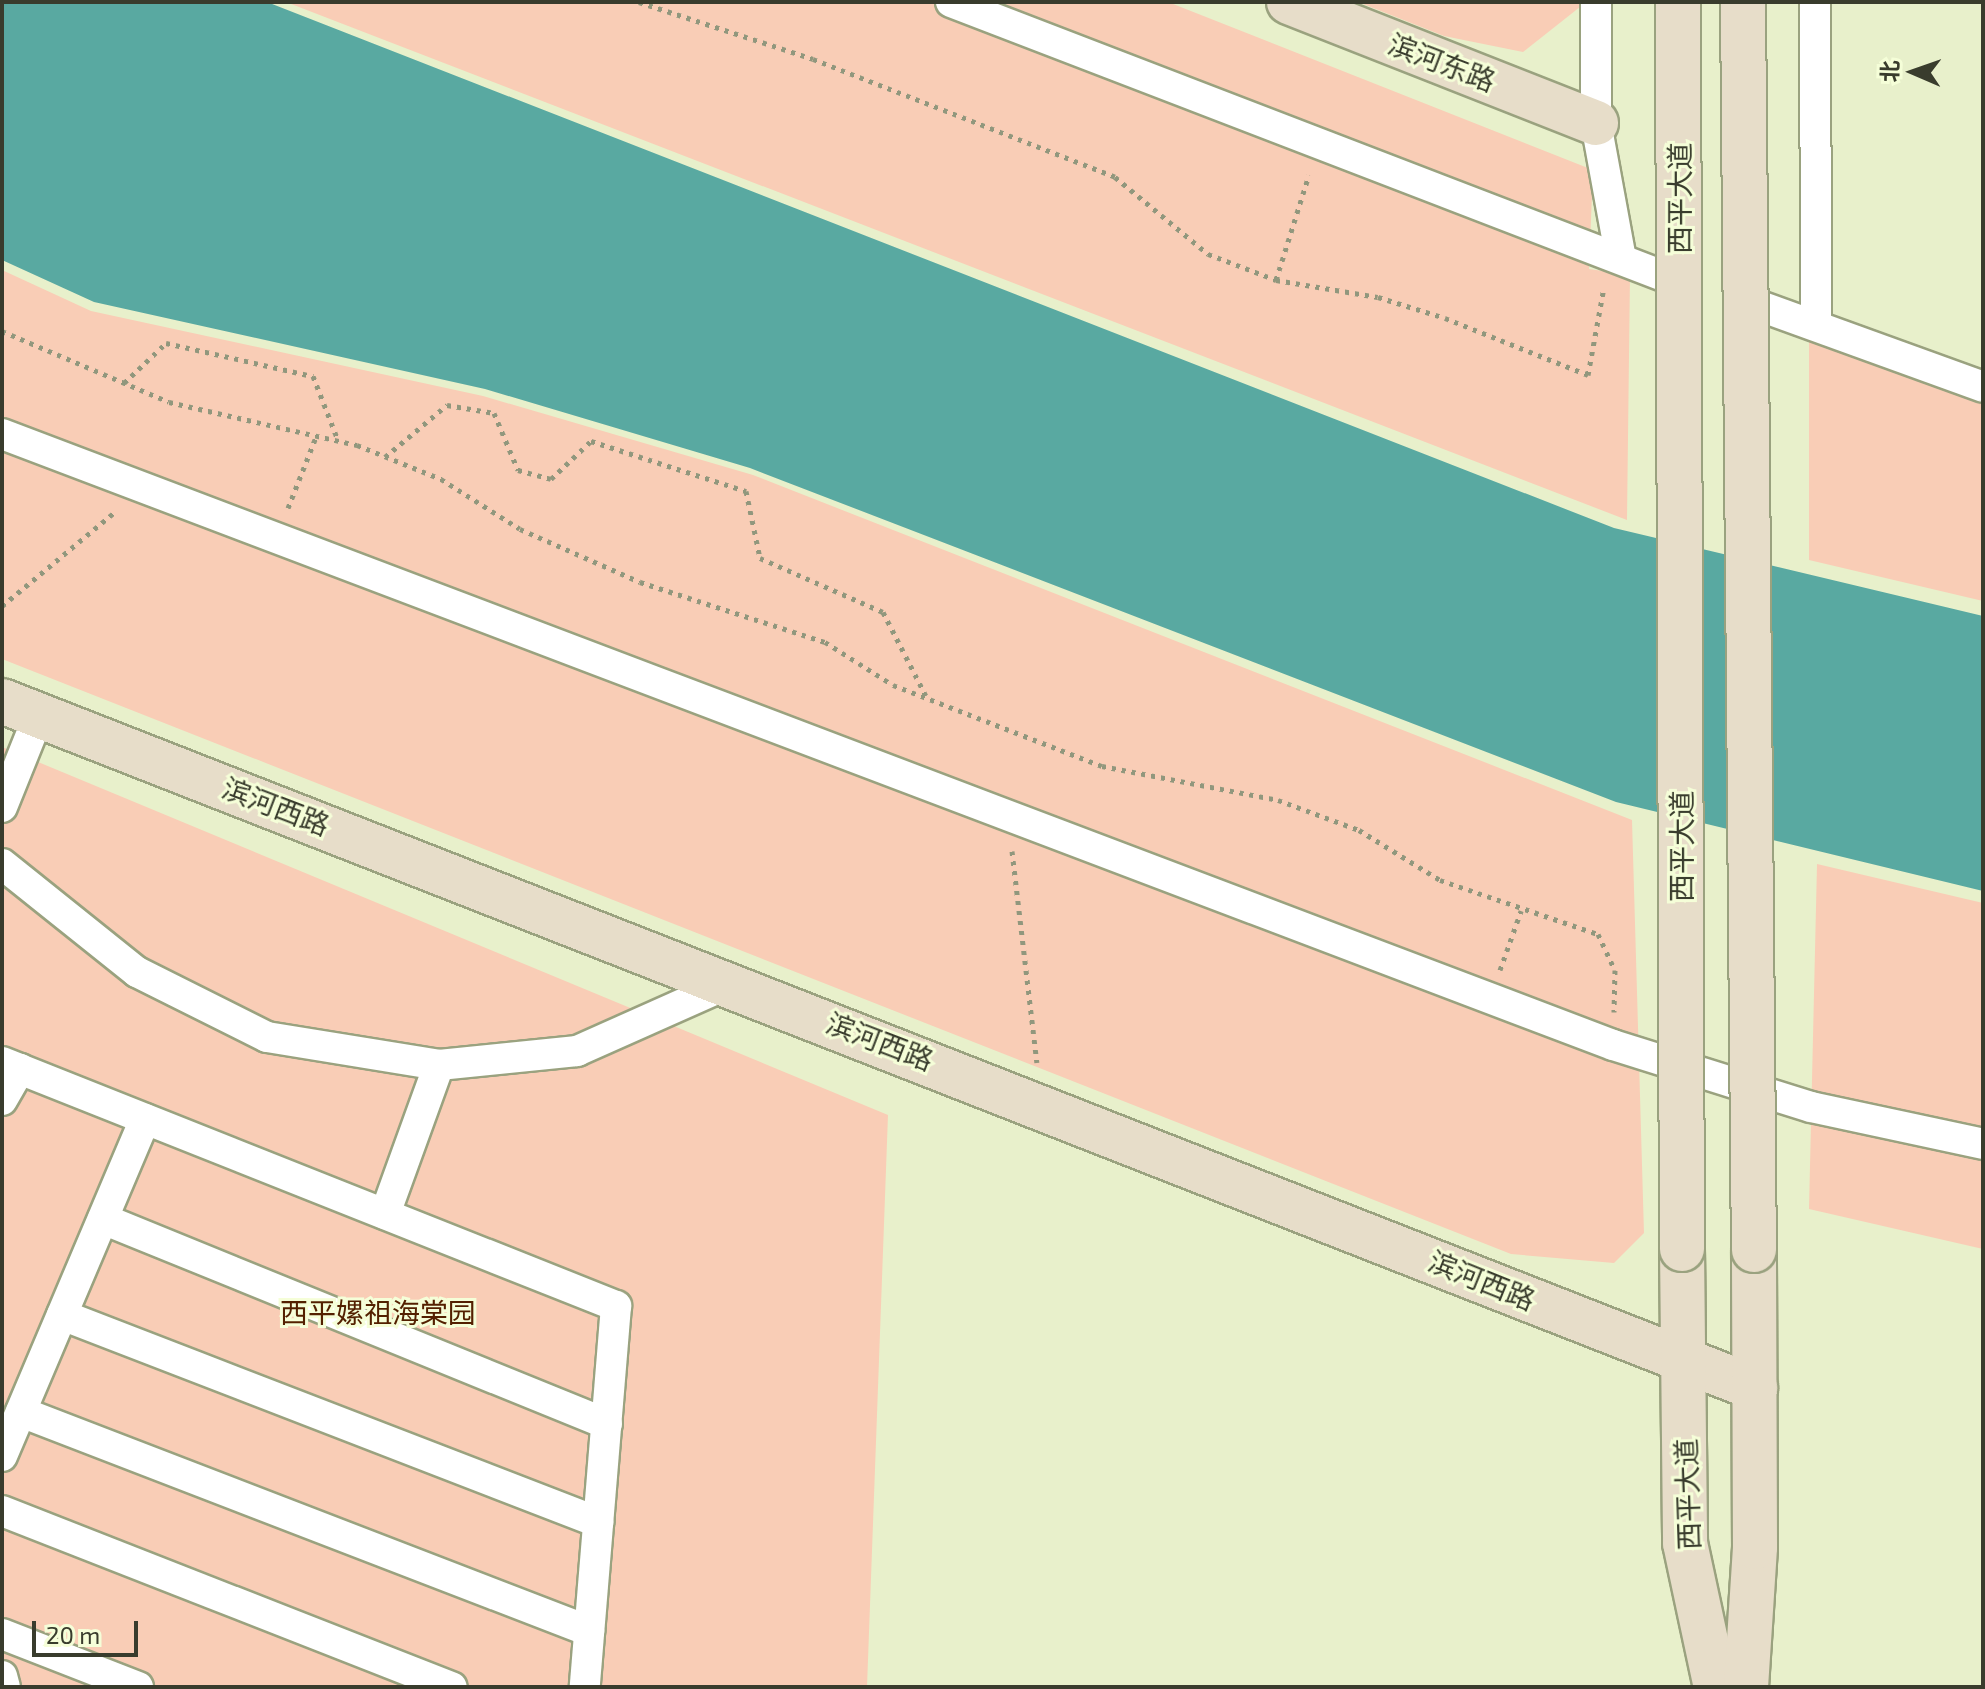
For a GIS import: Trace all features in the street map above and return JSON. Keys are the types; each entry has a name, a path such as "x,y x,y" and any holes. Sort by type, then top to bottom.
{"main road":[{"name":"滨河东路","path":"1289,2 1596,123"},
{"name":"西平大道","path":"1678,2 1685,1543 1716,1687"},
{"path":"1743,2 1755,1388 1746,1687"},
{"name":"滨河西路","path":"21,708 732,982 1755,1388"}],"street":[{"path":"951,2 1679,282"},
{"path":"1596,2 1596,123 1617,257"},
{"path":"1815,2 1816,321"},
{"path":"1746,301 1816,321 1983,387"},
{"path":"2,434 1613,1045 1811,1107 1983,1144"},
{"path":"2,807 21,708"},
{"path":"2,864 137,972 267,1037 439,1065 577,1051 732,982"},
{"path":"385,1214 439,1065"},
{"path":"2,1100 11,1066 616,1306 585,1687"},
{"path":"2,1456 145,1119"},
{"path":"103,1219 607,1424"},
{"path":"62,1315 598,1522"},
{"path":"21,1412 589,1631"},
{"path":"2,1511 452,1687"},
{"path":"2,1634 138,1687"},
{"path":"2,1676 5,1687"}],"path":[{"path":"639,2 813,59 1115,177 1208,254 1276,280 1378,297 1588,375 1617,257"},
{"path":"1276,280 1319,143"},
{"path":"2,331 169,402 338,441 385,457 626,576 825,642 893,685 1102,766 1278,800 1359,830 1440,880 1521,911 1598,934 1615,970 1613,1045"},
{"path":"124,383 166,343 313,376 338,441"},
{"path":"385,457 447,405 494,413 518,470 551,479 591,441 746,491 760,558 883,612 926,697"},
{"path":"276,539 316,437"},
{"path":"2,606 136,487"},
{"path":"1008,816 1042,1104"},
{"path":"1490,998 1521,911"}],"green space":[{"path":"286,2 1168,2 1593,170 1589,269 1630,275 1627,520"},
{"path":"1358,2 1585,3 1523,52 1444,36"},
{"path":"2,270 91,311 483,396 753,475 1632,820 1644,1233 1614,1263 1511,1254 2,659"},
{"path":"1809,337 1983,401 1983,601 1809,560"},
{"name":"西平嫘祖海棠园","path":"2,747 888,1115 867,1687 2,1687"},
{"path":"1817,864 1983,903 1983,1249 1809,1209"}],"water":[{"path":"2,2 267,2 1614,528 1983,616 1983,891 1616,802 750,468 485,389 94,302 2,260"}]}
